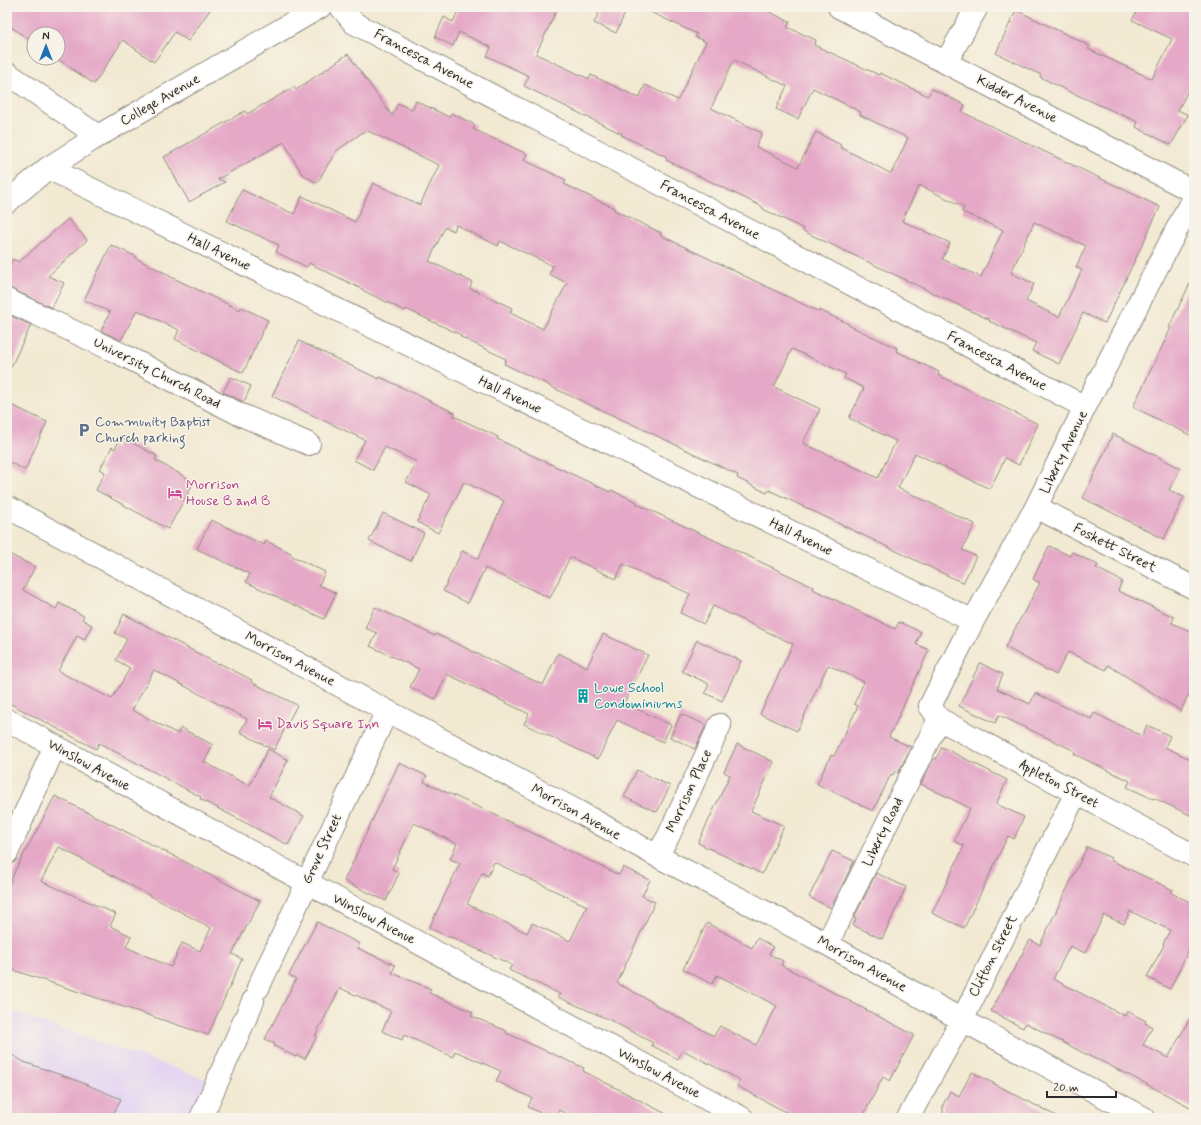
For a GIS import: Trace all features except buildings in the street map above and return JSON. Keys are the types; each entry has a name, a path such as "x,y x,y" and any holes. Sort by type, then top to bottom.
{"street":[{"name":"College Avenue","path":"7,202 48,168 98,136 320,7"},
{"name":"Francesca Avenue","path":"340,7 354,23 1085,407"},
{"name":"Kidder Avenue","path":"839,7 1194,192"},
{"path":"946,62 977,7"},
{"path":"7,73 98,136"},
{"name":"Hall Avenue","path":"48,168 973,621"},
{"name":"Liberty Avenue","path":"934,712 973,621 1036,507 1085,407 1194,196"},
{"name":"University Church Road","path":"7,300 123,355 239,414 309,444"},
{"name":"Morrison Avenue","path":"7,507 577,811 657,856 827,944 962,1020 1144,1118"},
{"name":"Foskett Street","path":"1036,507 1194,588"},
{"name":"Grove Street","path":"204,1111 255,994 387,711"},
{"name":"Appleton Street","path":"934,712 1076,793 1194,856"},
{"name":"Liberty Road","path":"827,944 934,712"},
{"name":"Winslow Avenue","path":"7,720 742,1118"},
{"name":"Morrison Place","path":"657,856 668,837 720,725"},
{"path":"7,853 55,746"},
{"name":"Clifton Street","path":"908,1118 962,1020 1076,793"}],"shaded area":[{"path":"7,1010 220,1084 205,1118 7,1118"}],"place":[{"name":"Community Baptist Church parking","path":"84,430"},
{"name":"Morrison House B and B","path":"175,493"},
{"name":"Lowe School Condominiums","path":"583,696"},
{"name":"Davis Square Inn","path":"265,724"}]}
